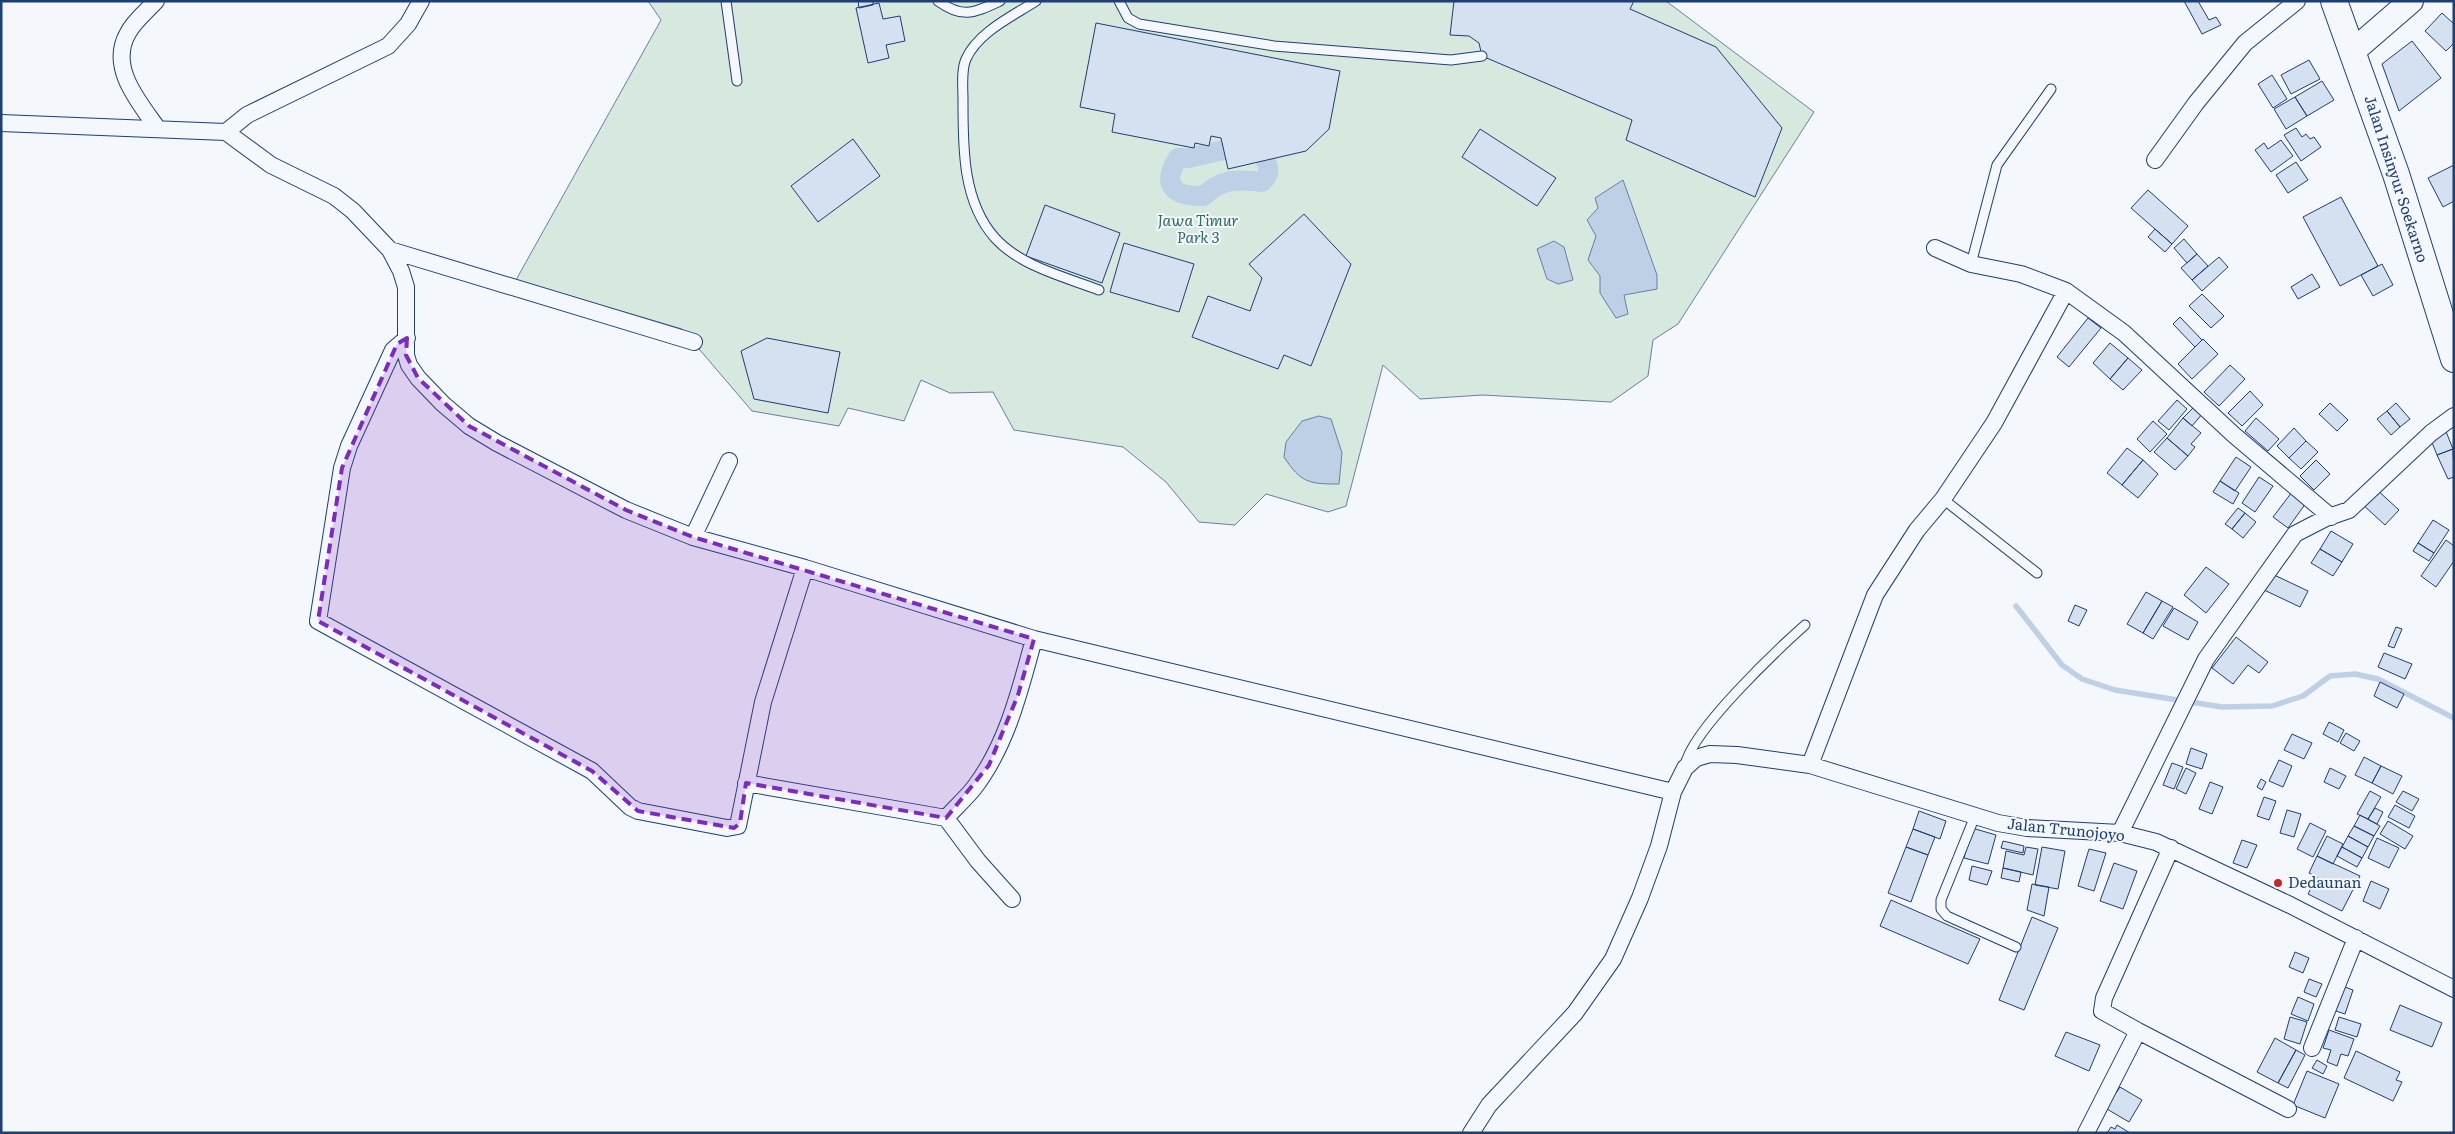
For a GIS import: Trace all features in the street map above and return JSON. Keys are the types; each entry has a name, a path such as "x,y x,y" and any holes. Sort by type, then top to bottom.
{"main road":[{"name":"Jalan Insinyur Soekarno","path":"2334,1 2396,174 2454,358"}],"street":[{"path":"156,1 128,32 120,48 120,60 138,100 158,129"},
{"path":"226,132 247,115 388,46 408,24 421,1"},
{"path":"2155,160 2196,103 2245,43 2263,26 2297,1"},
{"path":"2352,52 2411,1"},
{"path":"1,123 226,132 272,165 334,196 353,211 390,250 401,271 406,287 408,360 418,378 443,404 469,426 497,443 626,510 693,536 1034,639 1674,792"},
{"path":"1935,248 1971,264 2021,274 2066,291 2124,333 2234,436 2331,518"},
{"path":"390,250 694,342"},
{"path":"1810,765 1875,595 1917,530 1943,498 2005,404 2066,291"},
{"path":"407,338 393,350 349,446 342,468 318,621 592,771 630,807 638,811 734,828 740,823 746,783 763,702 804,568"},
{"path":"2120,833 2206,660 2294,534 2349,510 2431,433 2454,416"},
{"path":"693,536 729,461"},
{"path":"946,818 974,788 989,765 1003,737 1018,695 1034,639"},
{"name":"Jalan Trunojoyo","path":"1685,768 1696,758 1710,754 1737,755 1810,765 1975,816 2027,828 2120,833 2171,848 2356,938 2454,989"},
{"path":"1471,1133 1489,1104 1575,1013 1613,960 1640,898 1659,846 1674,792 1685,768"},
{"path":"746,783 946,818 978,861 1012,899"},
{"path":"2171,848 2102,1006 2102,1011 2106,1015 2288,1109"},
{"path":"2312,1048 2356,938"},
{"path":"2086,1133 2138,1031"}],"lane":[{"path":"726,1 737,81"},
{"path":"938,1 950,10 974,13 1000,1"},
{"path":"1036,1 981,39 966,59 963,80 963,156 971,190 982,219 995,238 1016,255 1099,290"},
{"path":"1119,1 1128,18 1139,24 1274,46 1451,60 1482,56"},
{"path":"1971,264 1997,165 2051,88"},
{"path":"1943,498 2037,573"},
{"path":"1685,768 1686,759 1700,734 1783,645 1805,625"},
{"path":"1975,816 1940,900 1942,909 1947,916 2016,947"}],"highlighted area":[{"path":"407,338 406,355 418,378 469,426 626,510 693,537 1034,639 1018,695 989,765 946,818 746,783 740,823 734,828 638,811 592,771 318,621 342,468 397,344"}],"green space":[{"name":"Jawa Timur Park 3","path":"648,1 1666,1 1814,112 1678,324 1653,340 1648,376 1611,402 1483,395 1420,399 1383,365 1346,506 1328,512 1266,494 1235,525 1199,522 1166,482 1123,447 1014,430 993,392 950,393 921,380 904,421 848,408 839,426 752,411 682,329 516,280 661,20"}],"water":[{"path":"1623,180 1657,275 1657,289 1624,295 1628,314 1616,318 1600,293 1600,276 1588,260 1596,236 1587,220 1598,208 1595,198"},
{"path":"1554,241 1564,247 1573,280 1558,284 1547,279 1537,249"},
{"path":"1319,416 1331,419 1342,453 1339,484 1307,480 1290,466 1284,457 1286,442 1302,421"}],"building":[{"path":"858,1 873,1 873,5 859,8"},
{"path":"1454,1 1634,1 1630,9 1716,47 1782,128 1755,197 1626,140 1632,120 1482,56 1479,43 1469,36 1450,35"},
{"path":"2184,1 2198,1 2209,20 2216,17 2221,25 2202,34"},
{"path":"879,3 883,19 900,16 905,41 886,45 889,58 868,63 856,8"},
{"path":"2442,13 2454,24 2454,43 2446,51 2425,31"},
{"path":"1096,23 1340,71 1329,129 1306,151 1228,169 1221,138 1211,136 1209,146 1195,143 1194,148 1112,132 1115,114 1080,107"},
{"path":"2412,41 2441,78 2399,111 2382,64"},
{"path":"2309,60 2320,79 2291,94 2281,75"},
{"path":"2272,75 2287,99 2273,108 2258,84"},
{"path":"2322,81 2334,100 2307,116 2295,97"},
{"path":"2295,97 2307,116 2286,129 2274,109"},
{"path":"2296,128 2302,137 2306,134 2310,139 2314,137 2321,147 2301,161 2284,135"},
{"path":"1480,129 1556,178 1537,206 1462,157"},
{"path":"853,139 880,176 818,222 791,186"},
{"path":"2281,140 2293,156 2271,172 2255,150 2264,143 2268,149"},
{"path":"2296,162 2308,180 2288,193 2276,175"},
{"path":"2454,165 2454,201 2443,207 2428,178"},
{"path":"2148,190 2188,226 2172,244 2131,208"},
{"path":"2341,197 2378,266 2340,286 2303,217"},
{"path":"1045,205 1120,233 1102,283 1026,256"},
{"path":"1304,214 1351,264 1311,366 1284,355 1278,369 1192,337 1208,296 1250,311 1262,278 1249,264"},
{"path":"2155,229 2172,244 2165,252 2148,237"},
{"path":"2184,239 2197,254 2187,263 2174,248"},
{"path":"1124,243 1194,264 1179,312 1110,292"},
{"path":"2197,254 2208,266 2192,280 2181,268"},
{"path":"2219,257 2228,267 2202,291 2192,280"},
{"path":"2382,264 2393,285 2373,296 2361,275"},
{"path":"2312,274 2320,287 2298,299 2291,287"},
{"path":"2202,294 2224,316 2211,328 2189,306"},
{"path":"2180,317 2202,340 2195,347 2173,324"},
{"path":"2088,318 2101,328 2069,367 2057,357"},
{"path":"767,338 840,352 828,413 754,399 741,351"},
{"path":"2203,339 2218,354 2192,379 2178,364"},
{"path":"2110,343 2128,358 2110,379 2093,363"},
{"path":"2128,358 2142,370 2123,390 2110,379"},
{"path":"2230,365 2245,379 2219,406 2204,392"},
{"path":"2250,391 2263,405 2242,426 2228,413"},
{"path":"2177,400 2187,409 2169,430 2158,421"},
{"path":"2330,403 2348,420 2337,431 2319,414"},
{"path":"2396,403 2410,419 2400,427 2387,411"},
{"path":"2195,406 2203,413 2192,426 2183,418"},
{"path":"2387,411 2400,427 2391,435 2377,419"},
{"path":"2183,418 2201,433 2191,444 2195,447 2188,456 2167,438"},
{"path":"2256,418 2279,439 2268,451 2245,431"},
{"path":"2153,421 2167,434 2150,452 2137,439"},
{"path":"2294,428 2306,441 2289,458 2277,446"},
{"path":"2445,429 2453,449 2437,455 2429,435"},
{"path":"2167,438 2188,456 2175,470 2154,452"},
{"path":"2306,441 2318,452 2301,469 2289,458"},
{"path":"2127,448 2143,460 2122,485 2107,473"},
{"path":"2453,449 2454,477 2448,479 2437,455"},
{"path":"2236,457 2251,467 2235,491 2220,481"},
{"path":"2143,460 2158,474 2138,498 2122,485"},
{"path":"2316,460 2330,474 2314,490 2300,476"},
{"path":"2259,477 2273,486 2255,512 2242,503"},
{"path":"2220,481 2239,493 2233,504 2213,492"},
{"path":"2375,488 2399,510 2385,525 2361,503"},
{"path":"2292,492 2306,503 2288,528 2273,517"},
{"path":"2238,508 2245,513 2232,529 2225,524"},
{"path":"2245,513 2256,522 2243,538 2232,529"},
{"path":"2433,520 2449,530 2434,553 2418,543"},
{"path":"2331,531 2353,544 2342,562 2320,549"},
{"path":"2446,540 2454,546 2454,561 2436,587 2421,576"},
{"path":"2418,543 2434,553 2429,561 2413,551"},
{"path":"2320,549 2342,562 2333,576 2311,563"},
{"path":"2206,567 2229,584 2206,613 2184,595"},
{"path":"2270,573 2308,591 2300,607 2262,589"},
{"path":"2146,592 2162,601 2143,633 2127,624"},
{"path":"2162,601 2173,607 2153,639 2143,633"},
{"path":"2075,605 2087,610 2079,626 2068,621"},
{"path":"2174,608 2198,622 2188,640 2163,626"},
{"path":"2396,627 2402,629 2394,648 2388,646"},
{"path":"2236,637 2268,662 2259,673 2248,665 2233,684 2212,668"},
{"path":"2384,653 2412,664 2405,679 2378,667"},
{"path":"2380,682 2404,694 2397,708 2374,696"},
{"path":"2329,722 2344,730 2338,742 2323,734"},
{"path":"2346,733 2360,741 2354,751 2340,743"},
{"path":"2292,734 2312,743 2304,759 2284,750"},
{"path":"2191,748 2207,754 2202,769 2186,764"},
{"path":"2364,757 2381,766 2372,783 2355,775"},
{"path":"2279,760 2292,766 2283,787 2269,781"},
{"path":"2172,763 2183,767 2174,789 2163,785"},
{"path":"2381,766 2402,776 2393,794 2372,783"},
{"path":"2186,768 2196,773 2186,794 2176,789"},
{"path":"2330,768 2346,776 2339,789 2324,782"},
{"path":"2261,779 2266,782 2262,790 2257,787"},
{"path":"2210,782 2223,787 2212,814 2199,809"},
{"path":"2370,791 2381,797 2368,819 2357,814"},
{"path":"2403,791 2419,799 2412,811 2396,802"},
{"path":"2264,797 2276,801 2269,820 2257,816"},
{"path":"2395,805 2415,816 2409,828 2388,817"},
{"path":"2375,808 2383,812 2377,824 2368,819"},
{"path":"2287,810 2301,814 2294,837 2280,833"},
{"path":"1919,811 1946,821 1940,839 1913,829"},
{"path":"2360,815 2380,826 2374,836 2354,826"},
{"path":"2388,821 2413,836 2405,849 2380,834"},
{"path":"2310,823 2326,831 2313,857 2297,849"},
{"path":"2354,826 2374,836 2368,847 2348,836"},
{"path":"1972,828 1996,835 1988,864 1964,858"},
{"path":"1913,829 1935,837 1928,855 1906,847"},
{"path":"2327,836 2343,844 2333,864 2317,856"},
{"path":"2348,836 2368,847 2362,858 2342,847"},
{"path":"2377,838 2399,848 2389,868 2368,858"},
{"path":"2242,840 2257,845 2247,868 2233,863"},
{"path":"2003,841 2024,846 2023,853 2001,848"},
{"path":"1906,847 1928,855 1911,902 1888,893"},
{"path":"2026,847 2038,849 2033,875 2003,868 2006,851 2024,855"},
{"path":"2042,847 2065,851 2058,889 2035,885"},
{"path":"2342,847 2362,858 2357,867 2337,856"},
{"path":"2089,849 2106,853 2094,891 2078,886"},
{"path":"2317,856 2360,876 2342,911 2308,894 2317,877 2309,873"},
{"path":"2114,863 2137,871 2123,909 2100,901"},
{"path":"1972,866 1992,871 1987,885 1969,880"},
{"path":"2003,868 2021,872 2019,882 2001,878"},
{"path":"2371,881 2389,889 2380,909 2363,901"},
{"path":"2032,884 2049,887 2044,916 2027,910"},
{"path":"1891,900 1980,939 1968,964 1880,926"},
{"path":"2032,917 2058,928 2024,1010 1999,1000"},
{"path":"2295,952 2309,958 2303,973 2289,967"},
{"path":"2309,979 2322,984 2316,997 2304,992"},
{"path":"2342,986 2353,990 2345,1014 2333,1010"},
{"path":"2298,997 2314,1004 2308,1021 2291,1014"},
{"path":"2400,1005 2442,1023 2432,1047 2390,1030"},
{"path":"2290,1017 2307,1022 2300,1044 2284,1039"},
{"path":"2339,1017 2361,1024 2357,1037 2335,1030"},
{"path":"2329,1030 2354,1039 2348,1056 2341,1054 2337,1066 2327,1062 2331,1050 2323,1048"},
{"path":"2066,1032 2100,1045 2089,1071 2055,1056"},
{"path":"2275,1038 2296,1050 2278,1083 2257,1072"},
{"path":"2296,1050 2305,1055 2288,1088 2278,1083"},
{"path":"2356,1051 2400,1072 2396,1080 2402,1082 2393,1101 2344,1078"},
{"path":"2317,1060 2327,1066 2323,1074 2312,1068"},
{"path":"2307,1071 2339,1084 2325,1118 2293,1105"},
{"path":"2120,1087 2142,1100 2129,1122 2107,1109 2112,1091 2116,1093"},
{"path":"2117,1125 2130,1133 2107,1133 2111,1127 2115,1129"}],"waterway":[{"path":"1224,150 1188,158 1178,158 1170,176 1173,188 1185,194 1204,196 1217,186 1231,181 1262,182 1268,172 1266,161"},
{"path":"2016,606 2062,665 2082,679 2115,690 2222,707 2272,706 2303,696 2330,676 2355,674 2378,679 2454,718"}],"place":[{"name":"Dedaunan","path":"2278,883"}]}
